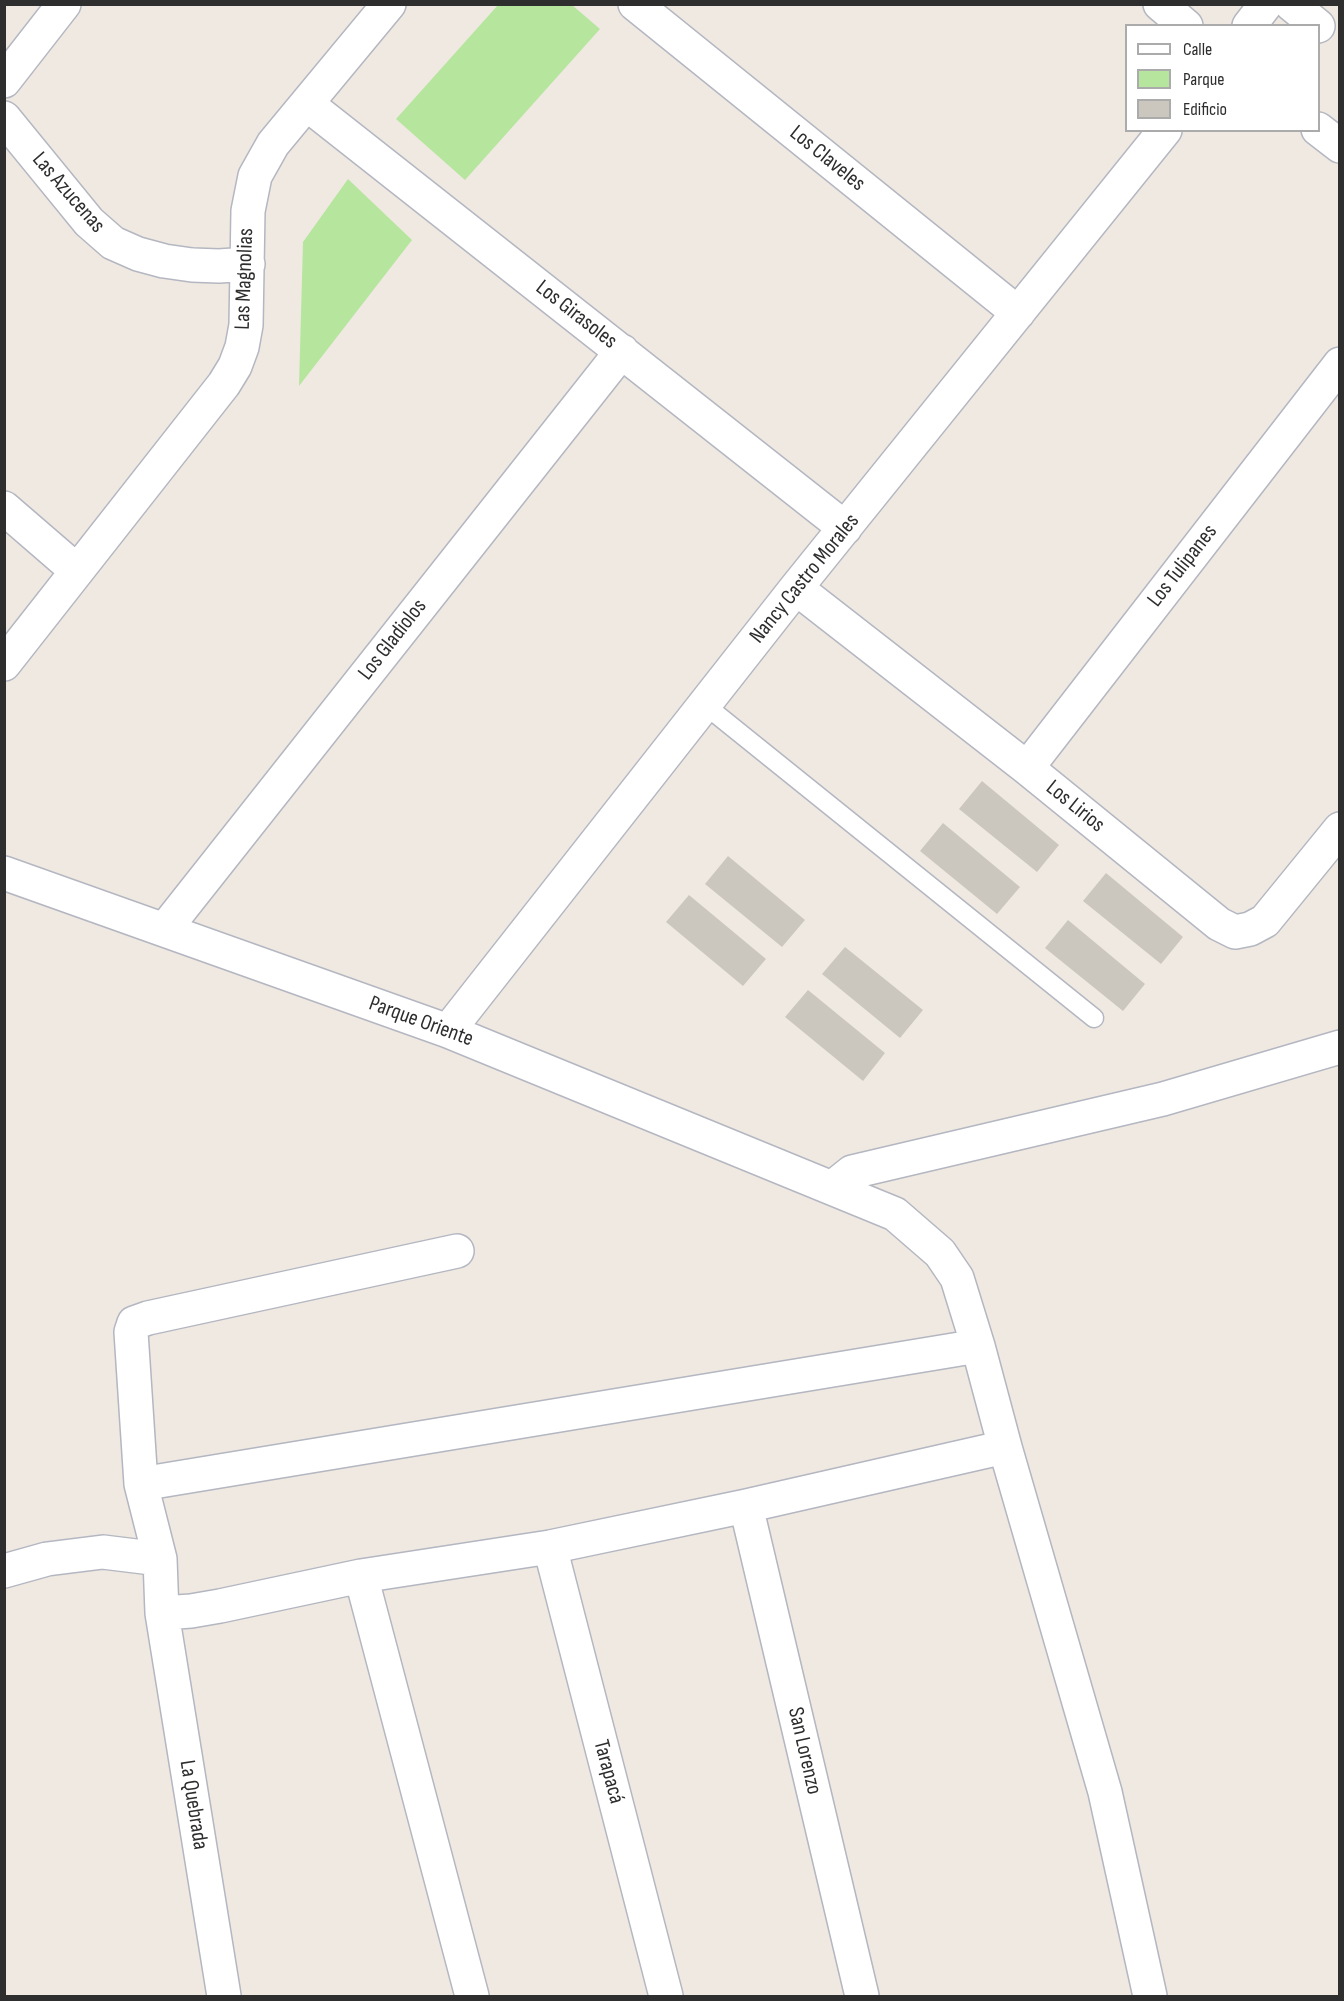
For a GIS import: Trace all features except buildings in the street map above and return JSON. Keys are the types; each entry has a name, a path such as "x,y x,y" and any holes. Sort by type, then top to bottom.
{"street":[{"path":"4,81 64,4"},
{"name":"Las Magnolias","path":"4,664 224,384 235,366 246,326 248,211 255,176 273,144 389,4"},
{"name":"Los Claveles","path":"635,4 1018,313"},
{"path":"1160,4 1184,24"},
{"path":"1251,24 1266,4"},
{"path":"1291,4 1316,24"},
{"path":"1320,27 1340,42"},
{"name":"Los Girasoles","path":"307,104 845,528"},
{"name":"Las Azucenas","path":"4,118 89,222 113,243 138,254 164,261 219,266 248,264"},
{"path":"1320,131 1340,146"},
{"name":"Nancy Castro Morales","path":"448,1031 796,588 1163,132"},
{"name":"Los Gladiolos","path":"165,929 622,351"},
{"name":"Los Tulipanes","path":"1027,768 1340,364"},
{"path":"4,508 77,571"},
{"name":"Los Lirios","path":"796,588 1027,768 1219,924 1235,932 1250,929 1265,921 1340,829"},
{"name":"Parque Oriente","path":"4,873 448,1031 895,1214 940,1254 957,1278 978,1346 1105,1792 1150,1996"},
{"path":"832,1188 852,1172 1163,1099 1340,1047"},
{"name":"La Quebrada","path":"224,1996 162,1613 160,1559 141,1484 131,1332 134,1323 159,1316 457,1251"},
{"path":"141,1484 978,1346"},
{"path":"162,1613 210,1607 361,1576 550,1547 746,1506 1005,1447"},
{"name":"San Lorenzo","path":"746,1506 862,1996"},
{"name":"Tarapacá","path":"550,1547 666,1996"},
{"path":"4,1571 47,1559 103,1552 160,1559"},
{"path":"361,1576 472,1996"}],"lane":[{"path":"705,705 1094,1018"}],"green space":[{"path":"498,5 572,5 600,29 465,180 396,119"},
{"path":"348,179 412,240 299,386 303,242"}]}
